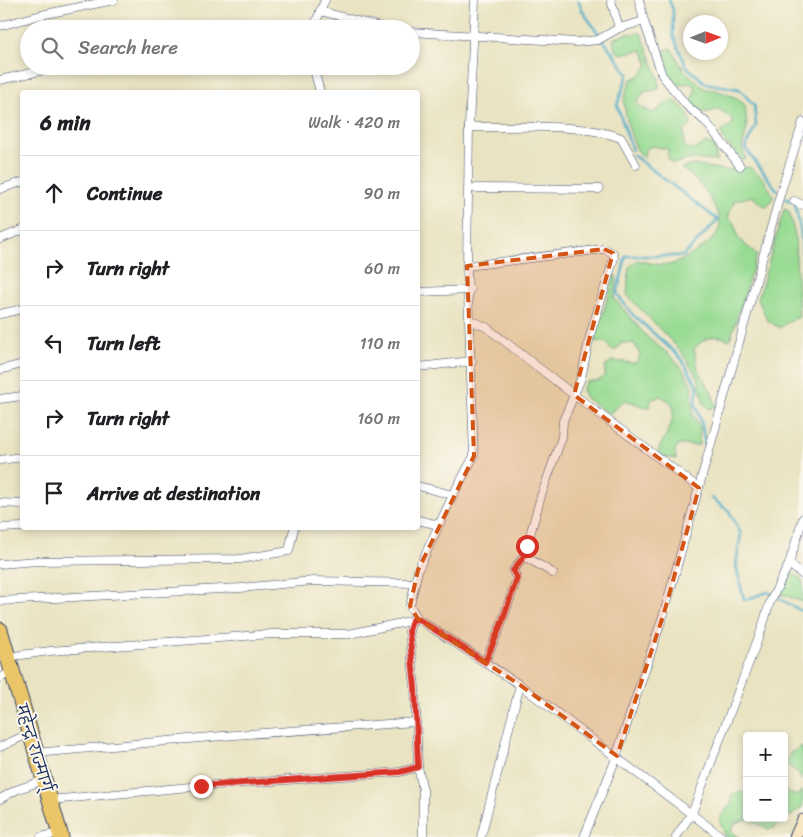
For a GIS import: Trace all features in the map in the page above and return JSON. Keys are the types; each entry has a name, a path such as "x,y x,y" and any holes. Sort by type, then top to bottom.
{"highway":[{"name":"महेन्द्र राज्मार्ग्","path":"0,630 7,657 6,675 30,733 60,835"}],"street":[{"path":"23,20 114,0"},
{"path":"316,20 326,0"},
{"path":"475,0 469,127 468,266 474,456 453,495 418,570 410,606 415,620 520,685 692,812 722,837"},
{"path":"611,0 619,28"},
{"path":"639,0 644,21 665,79 690,110 706,122 740,166"},
{"path":"320,11 354,20"},
{"path":"0,26 20,21"},
{"path":"420,32 577,42 598,40 619,28 644,21"},
{"path":"0,80 22,75"},
{"path":"315,75 319,90"},
{"path":"584,837 616,756 664,613 782,188 803,122"},
{"path":"469,127 586,130 607,133 621,138 636,165"},
{"path":"0,189 20,183"},
{"path":"470,188 599,189"},
{"path":"794,201 803,205"},
{"path":"0,239 20,231"},
{"path":"468,266 604,250 613,253 614,258 591,332 582,378 563,421 562,437 541,496 524,556 513,571 517,578 501,625 485,662"},
{"path":"420,292 470,290"},
{"path":"0,314 20,309"},
{"path":"470,320 486,327 699,488"},
{"path":"420,367 472,362"},
{"path":"0,370 20,365"},
{"path":"0,400 20,396"},
{"path":"0,460 20,457"},
{"path":"420,487 453,495"},
{"path":"0,503 20,504"},
{"path":"676,837 692,812 761,631 770,602 789,564 803,518"},
{"path":"420,520 439,525"},
{"path":"0,528 20,527"},
{"path":"0,564 37,561 240,558 289,551 294,530"},
{"path":"524,556 553,573"},
{"path":"789,564 803,575"},
{"path":"0,601 240,588 313,581 415,583"},
{"path":"7,657 50,651 272,634 349,634 415,620"},
{"path":"415,620 409,631 415,687 418,767 423,790 423,837"},
{"path":"481,837 520,685"},
{"path":"36,753 222,736 415,722"},
{"path":"0,746 30,733"},
{"path":"50,800 201,786 400,772 418,767"},
{"path":"0,799 16,790 44,780"},
{"path":"795,837 803,820"},
{"path":"41,837 60,835"}],"highlighted area":[{"path":"604,249 613,253 574,395 699,488 664,613 617,756 520,685 418,619 410,606 418,570 474,456 467,266"}],"green space":[{"path":"641,33 659,79 659,89 644,92 636,104 652,113 672,100 676,102 685,110 691,125 684,131 684,146 694,150 706,143 714,145 717,161 691,159 672,164 668,158 668,149 653,146 645,149 644,158 636,147 628,123 624,98 631,79 642,73 648,63 642,50 621,54 615,50 613,39 626,34"},
{"path":"671,48 684,70 705,89 716,90 737,98 745,105 747,128 742,148 746,159 740,160 724,140 721,132 733,123 731,117 718,109 711,112 701,112 694,108 690,105 696,88 690,83 676,86 662,68 661,52"},
{"path":"692,165 726,170 749,167 762,177 774,196 767,207 759,203 752,196 734,201 728,218 735,224 738,238 757,255 730,340 710,337 694,348 698,369 712,393 716,406 709,409 704,404 698,378 681,351 627,295 629,267 638,260 662,265 677,262 705,246 711,241 718,230 720,224 717,210 699,183 681,168"},
{"path":"784,209 789,211 795,235 799,317 789,321 780,328 767,320 758,299"},
{"path":"615,274 617,281 614,298 647,337 671,356 685,372 692,387 693,415 700,427 699,445 678,445 675,450 676,459 664,457 658,452 673,417 672,403 661,396 651,400 649,407 625,400 609,414 586,398 582,390 586,382 600,380 605,375 605,366 612,361 636,363 640,355 634,343 621,343 616,350 611,350 607,343 595,341 596,331"},
{"path":"790,573 803,581 803,602 779,593"},
{"path":"803,746 803,781 798,773 788,765 790,753"},
{"path":"803,790 803,806 791,816 788,815 788,792 798,796"},
{"path":"743,792 743,820 735,823 731,831 739,837 726,837 719,819 732,802 731,795"},
{"path":"754,822 778,822 775,828 769,829"}],"waterway":[{"path":"578,0 583,12 628,74 617,105 632,150"},
{"path":"669,0 673,10 673,35 686,66 705,83 739,89 754,105 756,125 745,148 777,190"},
{"path":"633,155 718,220 683,256 626,256 617,294 632,314 681,358 698,387 695,403 702,425 705,446"},
{"path":"785,199 792,201"},
{"path":"795,204 801,235 803,275"},
{"path":"711,498 729,511 741,534 736,565 744,600 768,592 803,612"}],"route":[{"path":"201,786 400,772 418,767 415,687 409,631 412,620 418,619 485,662 495,642 506,604 517,578 513,571 524,556 527,546"}]}
